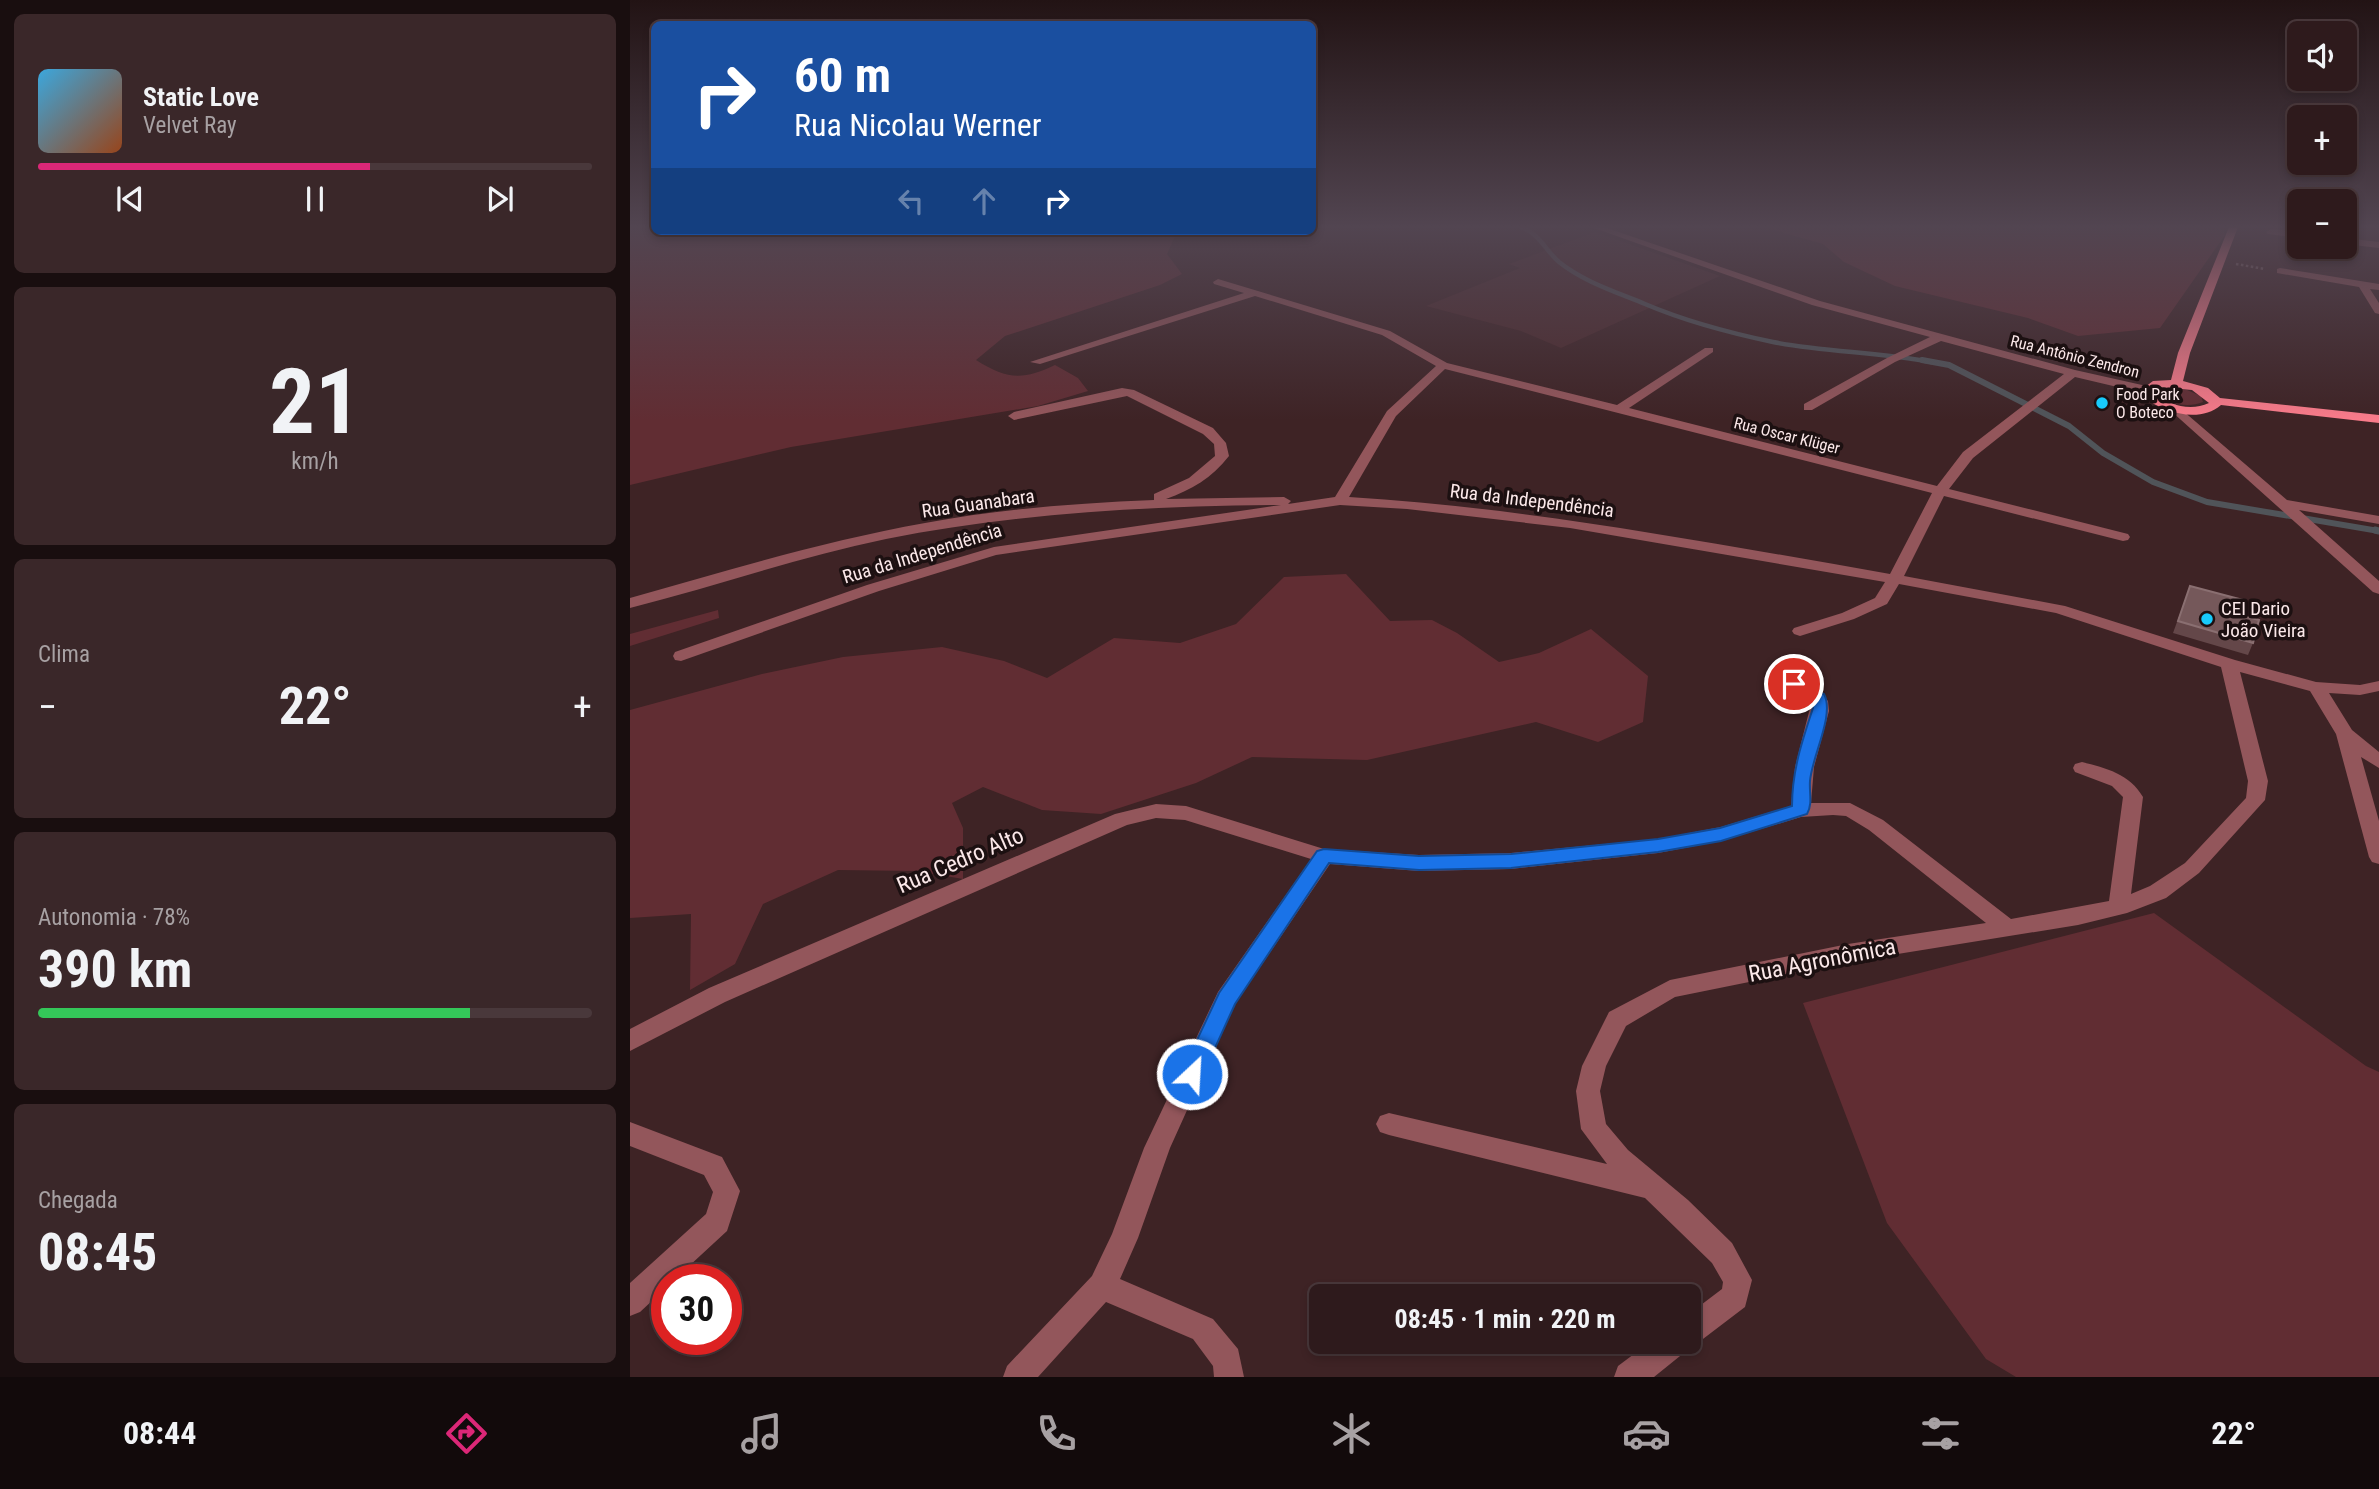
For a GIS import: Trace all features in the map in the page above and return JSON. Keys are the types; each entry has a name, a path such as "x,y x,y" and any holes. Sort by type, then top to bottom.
{"main road":[{"path":"2176,384 2184,353 2209,291"},
{"path":"2216,401 2210,408 2200,410 2175,408 2153,400 2147,390 2157,384 2176,384 2202,390 2216,401 2379,419"}],"street":[{"name":"Rua Oscar Klüger","path":"1244,291 1386,333 1443,365 2123,537"},
{"name":"Rua Antônio Zendron","path":"1781,291 2073,373 2147,390"},
{"path":"2367,291 2379,311"},
{"path":"1037,362 1252,294"},
{"path":"1808,407 1891,360 1940,337"},
{"path":"1618,411 1709,350"},
{"path":"1340,501 1391,414 1443,365"},
{"path":"1800,631 1848,616 1881,601 1940,491 1968,456 2073,373"},
{"path":"1014,416 1111,393 1130,393 1208,431 1220,443 1222,456 1209,473 1182,489 1142,503"},
{"path":"2175,408 2379,589"},
{"name":"Rua Guanabara","path":"630,603 828,548 970,520 1142,503 1340,501"},
{"name":"Rua da Independência","path":"681,656 873,588 994,551 1340,501 1407,505 1570,524 1895,579 2059,609 2229,664 2316,688 2360,690 2379,686"},
{"path":"2284,506 2379,520"},
{"name":"Rua Agronômica","path":"1701,1323 1735,1297 1738,1280 1722,1253 1678,1209 1619,1160 1594,1129 1588,1091 1594,1066 1617,1019 1670,989 1848,953 2078,917 2119,907 2158,892 2192,868 2255,800 2258,781 2229,664"},
{"path":"1779,679 1808,690 1818,698 1821,708 1805,758 1801,781 1801,810"},
{"path":"2316,688 2346,734 2379,762"},
{"path":"2346,734 2379,857"},
{"path":"2082,768 2121,782 2130,789 2133,797 2119,907"},
{"name":"Rua Cedro Alto","path":"630,1041 729,990 1122,819 1156,811 1186,813 1324,856 1419,863 1511,861 1658,846 1721,834 1801,810 1850,810 1876,825 2006,927"},
{"path":"1018,1377 1102,1286 1124,1238 1157,1148 1226,999 1324,856"},
{"path":"1389,1124 1651,1187"},
{"path":"630,1134 713,1166 727,1191 717,1222 630,1302"},
{"path":"1102,1286 1203,1329 1227,1360 1228,1377"},
{"path":"1629,1377 1659,1354"}],"shaded area":[{"path":"630,291 1141,291 1005,336 976,360 996,371 1014,376 1033,374 1055,365 1078,378 1088,391 1038,406 791,447 630,485"},
{"path":"1462,291 1686,291 1561,348 1521,331 1426,306"},
{"path":"1917,291 2186,291 2160,328 2078,336 2028,318"},
{"path":"2166,388 2187,390 2201,396 2203,402 2192,405 2174,403 2159,394"},
{"path":"1346,574 1390,621 1432,620 1457,633 1499,662 1539,653 1591,629 1648,676 1643,722 1598,742 1536,722 1367,760 1252,757 1196,783 1101,814 1042,810 983,787 952,803 963,828 963,879 916,871 838,870 763,904 735,964 690,990 691,914 630,918 630,710 762,674 843,657 942,647 1004,661 1047,678 1114,638 1180,643 1236,624 1284,577"},
{"path":"718,610 719,618 630,646 630,634"},
{"path":"2154,913 2366,1066 2379,1072 2379,1377 2016,1377 1986,1359 1887,1223 1803,1003"}],"building":[{"name":"CEI Dario João Vieira","path":"2190,586 2243,600 2239,615 2259,620 2253,643 2178,621"}],"waterway":[{"path":"1613,291 1692,321 1773,342 1931,362"},
{"path":"1922,360 1949,365 2069,426 2103,453 2153,482 2207,502 2379,531 2375,530"}],"place":[{"name":"Food Park O Boteco","path":"2102,403"},
{"name":"CEI Dario João Vieira","path":"2207,619"}],"route":[{"path":"1192,1074 1226,999 1324,856 1419,863 1511,861 1658,846 1721,834 1801,810 1801,781 1805,758 1821,708 1818,698 1794,684"}]}
